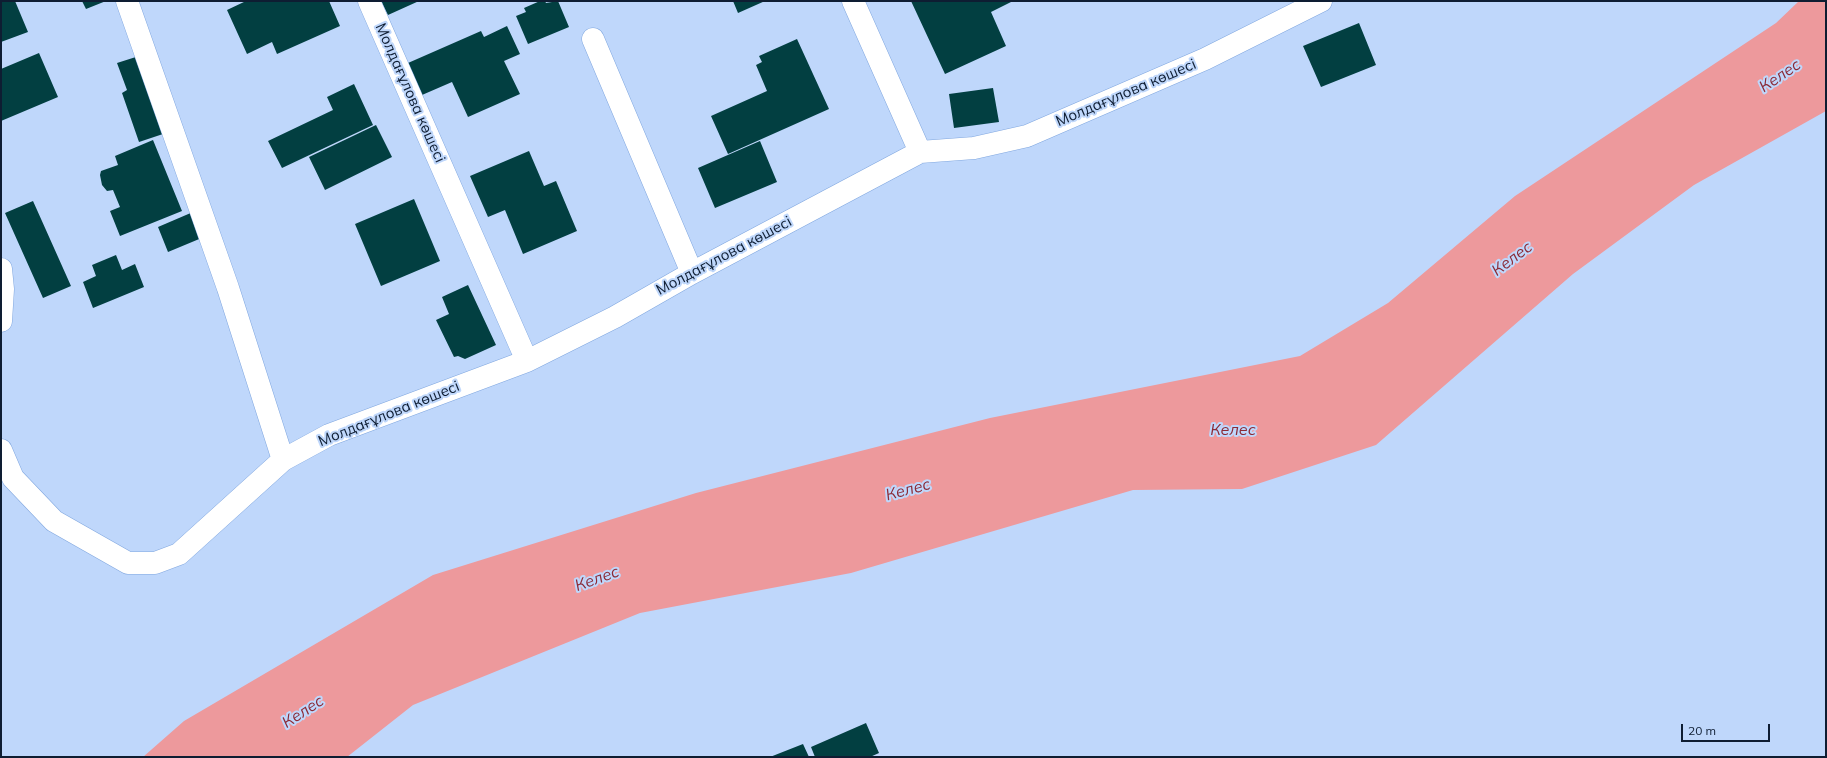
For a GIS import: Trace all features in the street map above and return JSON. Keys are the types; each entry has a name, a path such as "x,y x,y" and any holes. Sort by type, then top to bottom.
{"street":[{"path":"127,1 228,288 283,460"},
{"name":"Молдағұлова көшесі","path":"370,1 527,360"},
{"path":"853,1 920,152"},
{"name":"Молдағұлова көшесі","path":"1,450 14,478 54,522 128,563 155,563 179,554 283,460 329,435 527,360 615,316 692,273 920,152 974,148 1027,136 1205,59 1321,1"},
{"path":"593,39 692,273"},
{"path":"1,269 3,289 1,321"}],"water":[{"name":"Келес","path":"1799,1 1826,1 1826,111 1694,185 1573,274 1376,445 1242,489 1133,490 851,573 640,613 413,705 347,757 143,757 184,721 433,575 696,493 990,418 1300,356 1388,303 1515,196 1776,23"}],"building":[{"path":"1,1 15,1 28,32 1,42"},
{"path":"82,1 106,1 86,9"},
{"path":"246,1 329,1 340,26 277,54 272,42 247,54 227,10"},
{"path":"381,1 419,1 388,15"},
{"path":"540,1 545,1 546,3 558,1 569,27 528,44 516,16 526,12 524,8"},
{"path":"733,1 765,1 738,13"},
{"path":"911,1 1010,1 1011,2 991,12 1006,46 945,74"},
{"path":"1359,23 1376,65 1321,87 1303,46"},
{"path":"507,26 520,54 504,61 520,94 468,117 452,82 422,95 408,63 481,31 484,37"},
{"path":"797,39 829,109 728,154 711,116 767,91 756,65 762,62 759,56"},
{"path":"39,53 58,97 1,121 1,69"},
{"path":"139,56 166,133 139,142 122,93 127,90 117,63"},
{"path":"354,84 373,125 282,168 268,141 333,110 327,97"},
{"path":"993,88 999,122 954,128 949,94"},
{"path":"376,125 392,157 325,190 309,157"},
{"path":"153,140 182,211 120,236 110,211 120,207 113,190 107,191 102,185 100,175 101,171 118,165 115,156"},
{"path":"760,141 777,182 715,208 698,168"},
{"path":"529,151 544,186 556,181 577,231 523,254 505,210 488,217 470,176"},
{"path":"414,199 440,261 381,286 355,224"},
{"path":"33,201 71,286 43,298 5,213"},
{"path":"193,212 204,237 168,252 158,227"},
{"path":"116,255 122,270 135,264 144,287 93,308 83,282 96,276 92,265"},
{"path":"468,285 496,345 465,359 458,356 454,357 436,320 449,314 442,297"},
{"path":"866,723 879,753 870,757 815,757 811,747"},
{"path":"803,744 809,757 770,757"}]}
